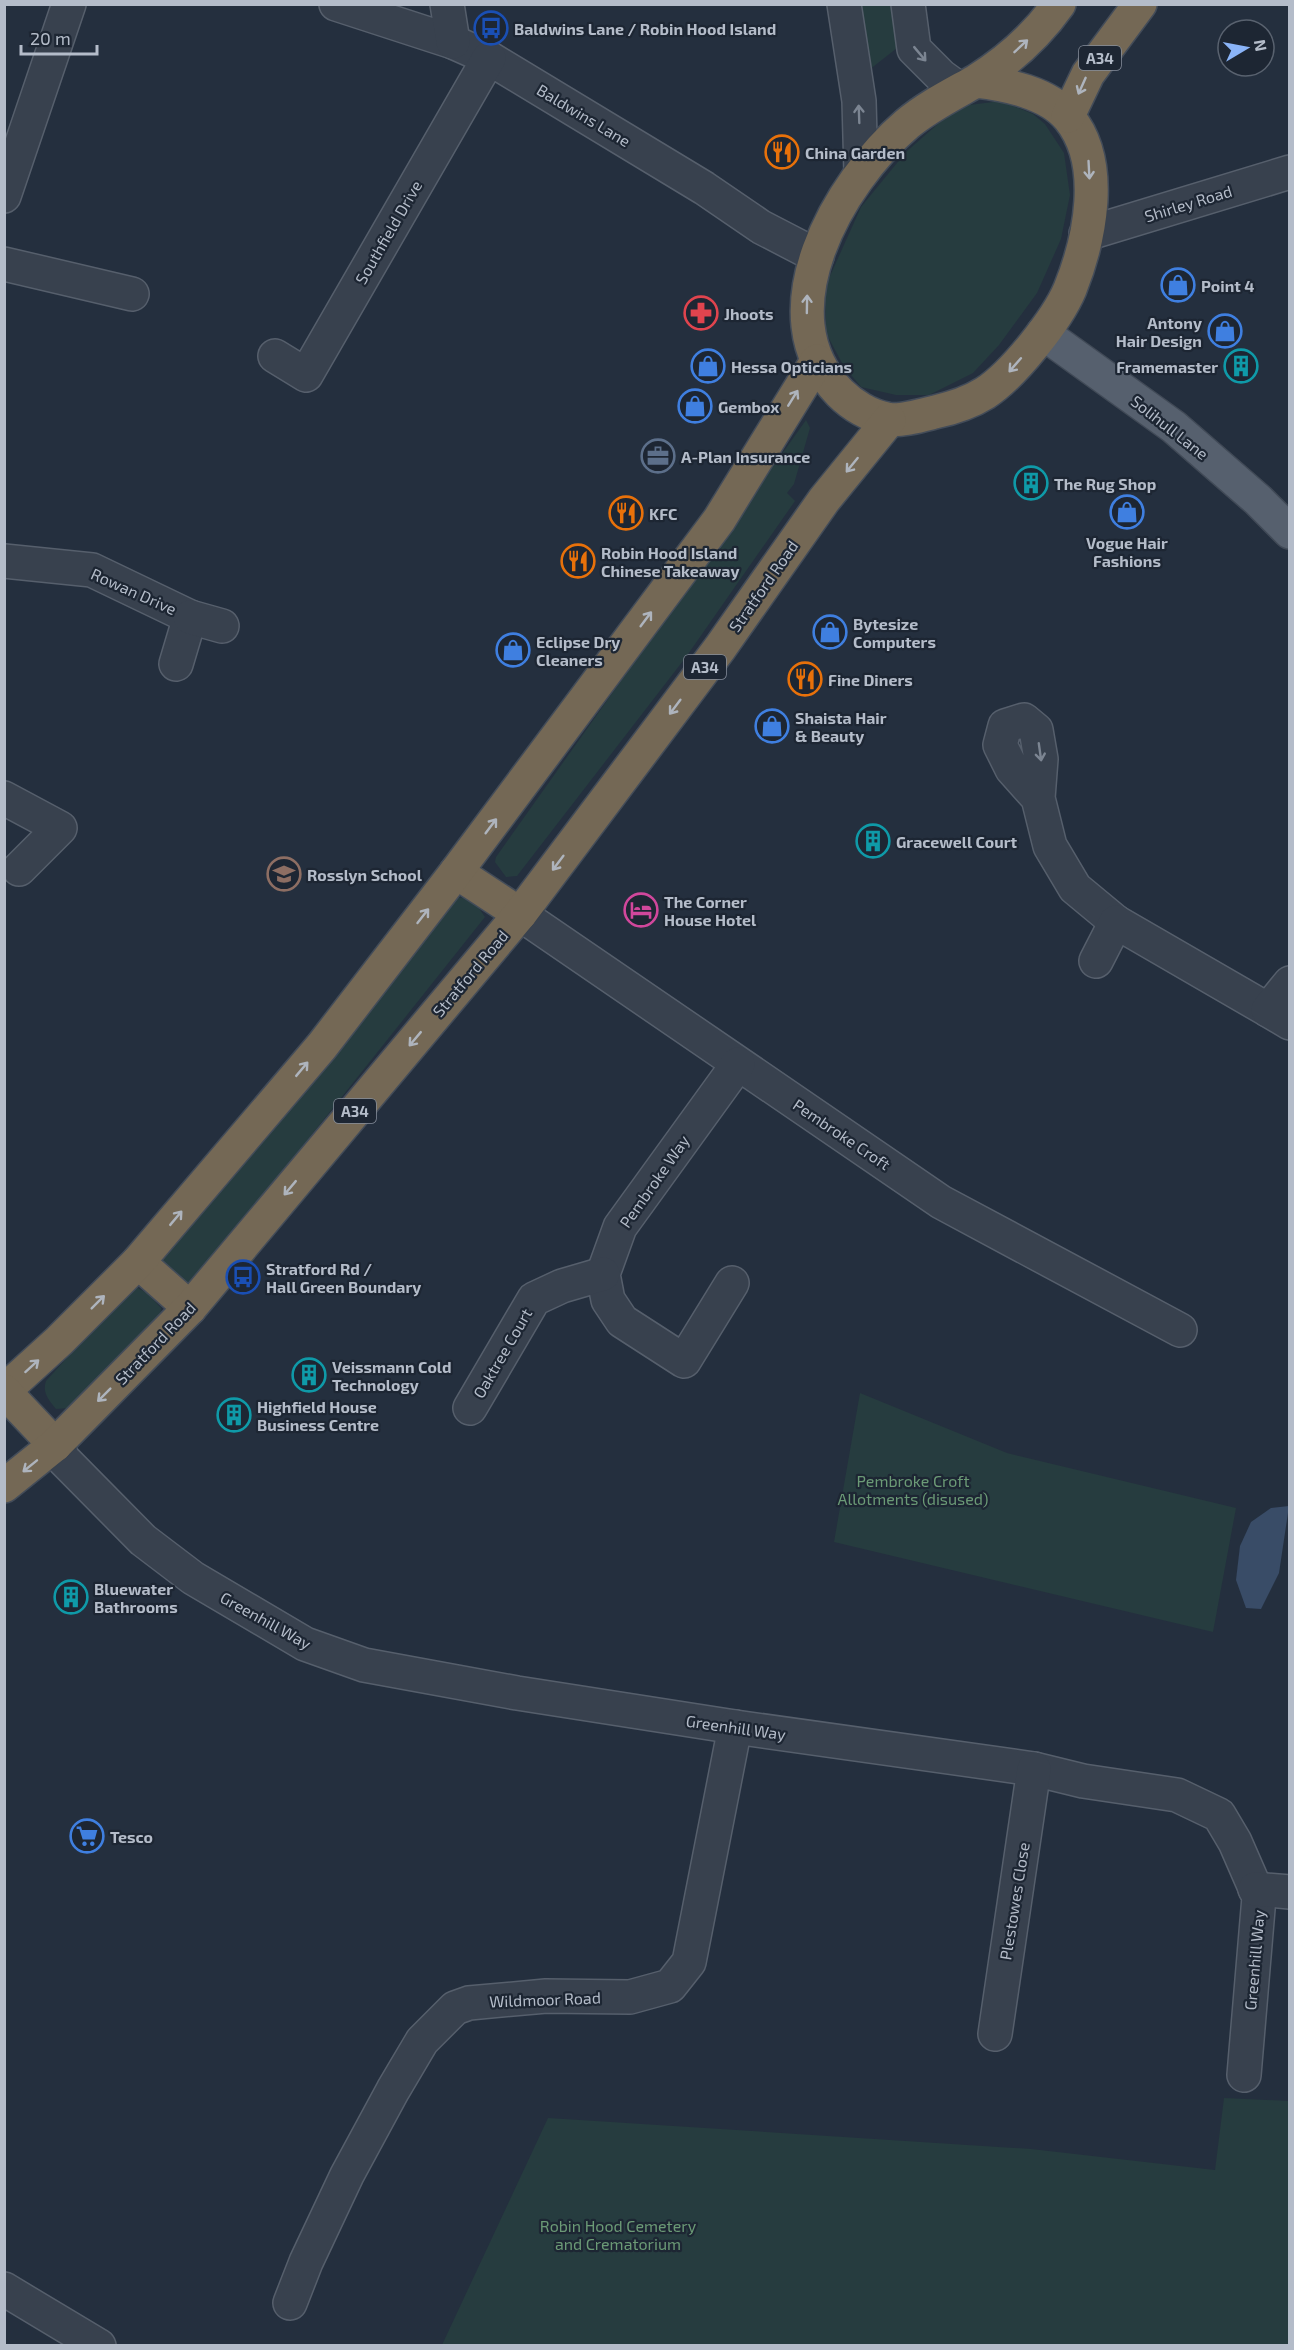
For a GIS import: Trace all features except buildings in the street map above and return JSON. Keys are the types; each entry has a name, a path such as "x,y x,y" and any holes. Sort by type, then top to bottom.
{"highway":[{"path":"967,85 1004,84 1041,97 1068,116 1081,138 1089,162 1090,199 1086,234 1069,291 1043,333 1007,374 986,392 957,407 889,420 860,408 846,398 817,361 810,340 806,305 809,281 817,256 839,208 861,173 907,124 1016,52 1047,21 1059,4"},
{"name":"A34","path":"1068,116 1088,74 1140,4"},
{"path":"55,1445 4,1391 59,1341 138,1262 322,1046 456,872 720,520 817,361"},
{"name":"Stratford Road","path":"4,1486 55,1445 190,1308 520,914 720,648 824,500 889,420"},
{"path":"456,872 520,914"},
{"path":"138,1262 190,1308"}],"main road":[{"name":"Solihull Lane","path":"1043,333 1174,427 1252,495 1290,532"}],"street":[{"path":"4,196 69,4"},
{"name":"Baldwins Lane","path":"336,4 453,42 489,58 704,188 761,227 817,256"},
{"path":"447,4 453,42"},
{"path":"844,4 859,101 861,173"},
{"path":"908,4 914,49 941,76 967,85"},
{"name":"Southfield Drive","path":"275,356 306,375 489,58"},
{"name":"Shirley Road","path":"1086,234 1290,172"},
{"path":"4,264 132,294"},
{"name":"Rowan Drive","path":"4,561 92,570 190,617 222,626"},
{"name":"Rowan Drive","path":"176,664 190,617"},
{"path":"4,798 72,833 19,869"},
{"path":"1038,798 1050,846 1075,888 1116,922 1279,1016 1290,983"},
{"name":"Pembroke Croft","path":"520,914 941,1202 1180,1329"},
{"path":"1096,962 1116,922"},
{"name":"Pembroke Way","path":"603,1274 620,1227 738,1064"},
{"path":"603,1274 608,1300 622,1321 684,1361 732,1283"},
{"name":"Oaktree Court","path":"470,1408 534,1299 562,1286 603,1274"},
{"name":"Greenhill Way","path":"55,1445 64,1460 143,1540 192,1578 305,1644 364,1665 517,1693 735,1727 1034,1769 1083,1781 1178,1795 1220,1815 1259,1897 1244,2075"},
{"name":"Wildmoor Road","path":"290,2303 306,2262 347,2175 393,2090 422,2041 455,2008 469,2003 546,1996 630,1997 670,1986 689,1962 735,1727"},
{"name":"Plestowes Close","path":"995,2034 1034,1769"},
{"path":"1255,1889 1290,1892"},
{"path":"4,2289 99,2346"}],"green space":[{"path":"859,5 891,5 897,48 869,70"},
{"path":"1001,101 1033,114 1045,124 1064,153 1070,195 1061,239 1037,293 999,345 973,373 929,395 896,395 861,387 843,365 826,333 825,287 861,207 906,152 948,115 969,105"},
{"path":"806,420 810,428 794,484 787,493 795,501 686,657 517,876 506,877 495,862 496,857"},
{"path":"467,897 474,901 485,917 193,1284 181,1287 157,1263 161,1250 457,898"},
{"path":"136,1287 147,1293 161,1308 160,1319 70,1408 56,1409 46,1393 46,1381 129,1289"},
{"name":"Pembroke Croft Allotments (disused)","path":"860,1393 1007,1453 1236,1508 1213,1632 834,1542"},
{"name":"Robin Hood Cemetery and Crematorium","path":"1224,2098 1289,2101 1289,2345 442,2345 548,2118 1031,2149 1215,2170"}],"water":[{"path":"1289,1506 1279,1573 1261,1609 1246,1608 1236,1580 1240,1546 1251,1522 1271,1508"}],"place":[{"name":"Baldwins Lane / Robin Hood Island","path":"491,28"},
{"name":"China Garden","path":"782,152"},
{"name":"Point 4","path":"1178,285"},
{"name":"Jhoots","path":"701,313"},
{"name":"Antony Hair Design","path":"1225,331"},
{"name":"Hessa Opticians","path":"708,366"},
{"name":"Framemaster","path":"1241,366"},
{"name":"Gembox","path":"695,406"},
{"name":"A-Plan Insurance","path":"658,456"},
{"name":"The Rug Shop","path":"1031,483"},
{"name":"Vogue Hair Fashions","path":"1127,512"},
{"name":"KFC","path":"626,513"},
{"name":"Robin Hood Island Chinese Takeaway","path":"578,561"},
{"name":"Bytesize Computers","path":"830,632"},
{"name":"Eclipse Dry Cleaners","path":"513,650"},
{"name":"Fine Diners","path":"805,679"},
{"name":"Shaista Hair & Beauty","path":"772,726"},
{"name":"Gracewell Court","path":"873,841"},
{"name":"Rosslyn School","path":"284,874"},
{"name":"The Corner House Hotel","path":"641,910"},
{"name":"Stratford Rd / Hall Green Boundary","path":"243,1277"},
{"name":"Veissmann Cold Technology","path":"309,1375"},
{"name":"Highfield House Business Centre","path":"234,1415"},
{"name":"Bluewater Bathrooms","path":"71,1597"},
{"name":"Tesco","path":"87,1836"}]}
